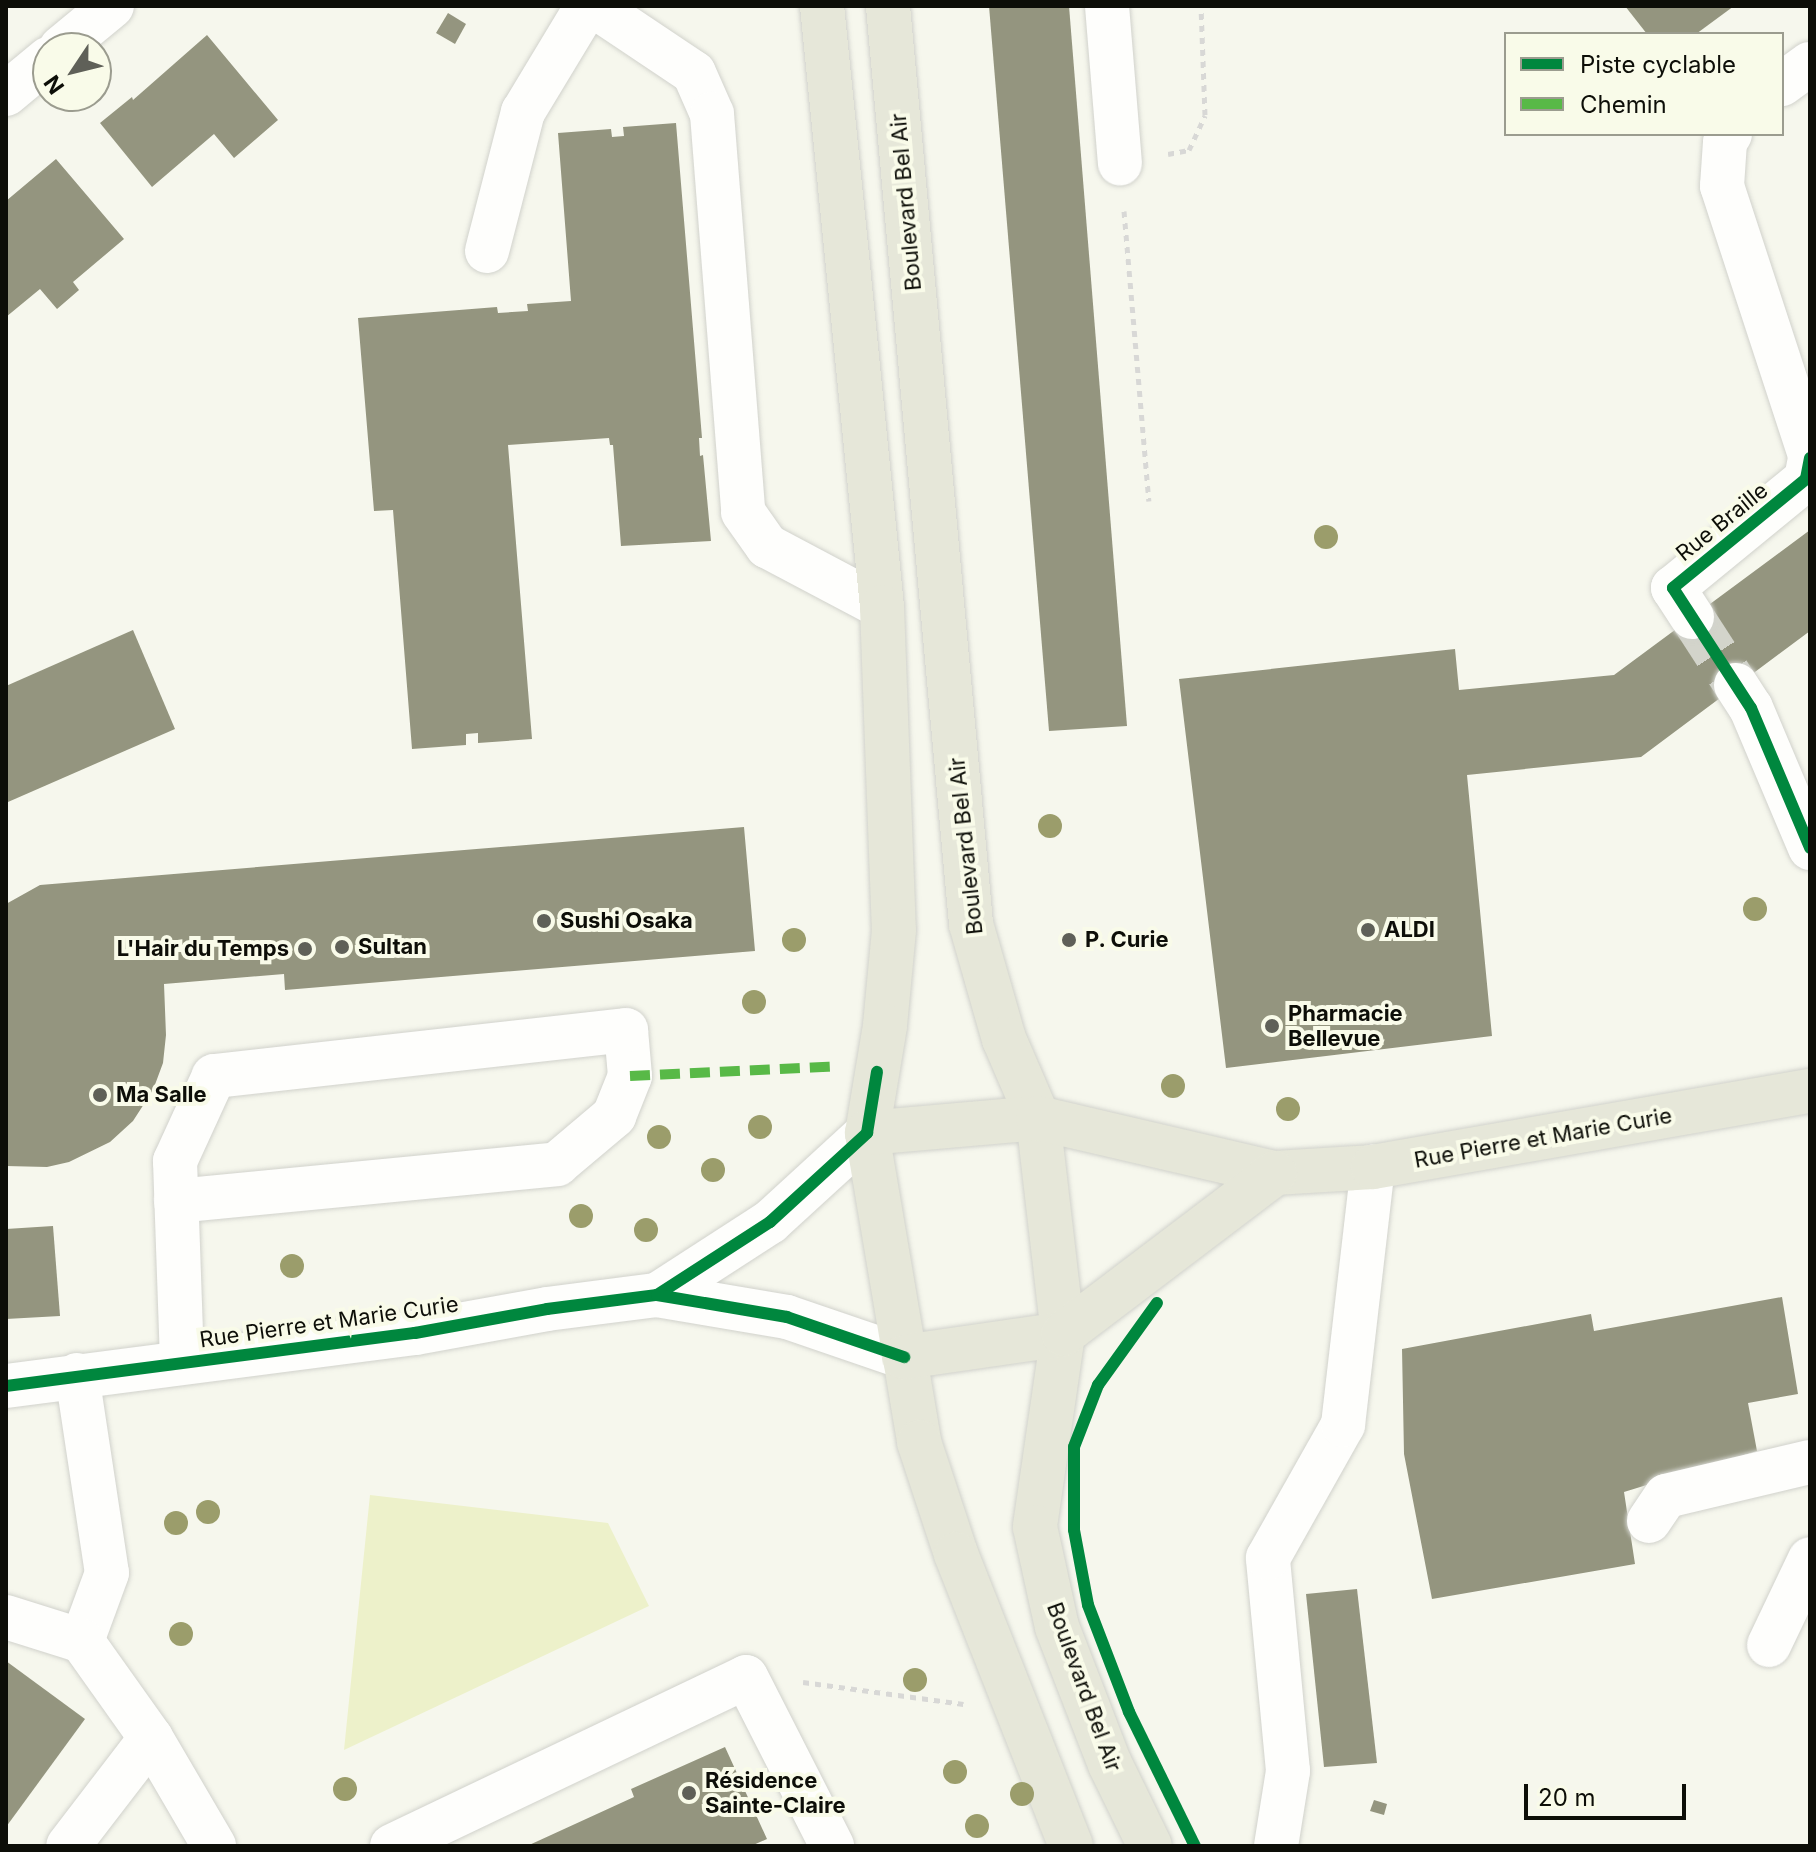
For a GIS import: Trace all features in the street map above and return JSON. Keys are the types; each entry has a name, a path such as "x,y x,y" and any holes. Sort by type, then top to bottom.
{"main road":[{"path":"822,6 882,607 894,930 885,1026 867,1133 919,1442 956,1554 1071,1846"},
{"name":"Boulevard Bel Air","path":"888,6 971,924 1004,1039 1038,1118 1063,1334 1035,1527 1057,1627 1110,1764 1150,1846"},
{"name":"Rue Pierre et Marie Curie","path":"867,1133 1038,1118 1275,1173 1373,1167 1810,1091"},
{"name":"Rue Pierre et Marie Curie","path":"904,1357 1063,1334 1275,1173"}],"street":[{"path":"80,32 112,6"},
{"path":"487,251 523,112 587,6"},
{"path":"594,6 694,73 712,114 743,512 767,546 882,607"},
{"path":"1107,6 1120,163"},
{"path":"1784,83 1810,64"},
{"path":"6,94 32,72"},
{"name":"Rue Braille","path":"1692,617 1673,588 1806,479 1810,457 1722,186 1725,142 1729,136"},
{"path":"1736,685 1751,708 1810,848"},
{"path":"176,1201 557,1164 614,1116 630,1076 626,1030 214,1076 175,1161 176,1201 182,1362"},
{"name":"Rue Pierre et Marie Curie","path":"657,1295 770,1222 867,1133"},
{"path":"1276,1846 1288,1771 1268,1558 1343,1425 1373,1167"},
{"name":"Rue Pierre et Marie Curie","path":"6,1386 415,1333 547,1309 657,1295 787,1317 904,1357"},
{"path":"77,1375 107,1573 82,1641"},
{"path":"1649,1521 1666,1496 1810,1462"},
{"path":"1769,1645 1810,1559"},
{"path":"6,1617 82,1641 151,1738 214,1846"},
{"path":"392,1846 746,1677 832,1846"},
{"path":"68,1846 151,1738"}],"path":[{"path":"1149,501 1120,163 1189,150 1205,115 1201,6"},
{"path":"746,1677 846,1685 966,1705"}],"green space":[{"path":"370,1495 608,1523 649,1606 344,1750"}],"building":[{"path":"989,6 1069,6 1127,726 1049,731"},
{"path":"1625,6 1734,6 1699,32 1645,32"},
{"path":"448,13 466,24 455,44 436,33"},
{"path":"207,35 278,120 234,158 214,134 152,187 100,123 132,97 133,100"},
{"path":"676,123 702,438 699,438 700,456 703,455 711,541 621,546 613,445 610,445 609,438 508,445 532,739 478,743 478,733 466,734 466,745 412,749 393,510 374,511 358,318 497,307 498,313 528,311 527,304 571,301 558,133 611,129 612,137 624,136 623,127"},
{"path":"56,159 124,239 73,282 79,290 57,309 40,289 6,317 6,201"},
{"path":"1810,530 1810,631 1641,757 1467,775 1492,1036 1226,1068 1179,679 1455,649 1459,690 1614,675"},
{"path":"133,630 175,729 8,802 6,686"},
{"path":"744,827 755,951 285,990 284,974 164,984 166,1035 163,1063 153,1090 133,1121 110,1142 69,1162 47,1167 6,1166 6,904 40,885"},
{"path":"53,1226 60,1316 6,1319 6,1229"},
{"path":"1782,1297 1798,1394 1748,1403 1757,1451 1624,1492 1635,1564 1432,1599 1404,1454 1402,1349 1591,1314 1594,1331"},
{"path":"1357,1589 1377,1763 1324,1767 1306,1594"},
{"path":"6,1661 85,1719 6,1827"},
{"name":"Résidence Sainte-Claire","path":"725,1747 767,1839 751,1846 527,1846 634,1797 631,1789"},
{"path":"1374,1800 1387,1804 1384,1815 1370,1811"}],"tunnel":[{"path":"1692,617 1736,685"}],"marked path":[{"path":"630,1076 839,1066"}],"cycle path":[{"path":"1810,458 1806,479 1673,588 1751,708 1810,848"},
{"path":"657,1295 770,1222 867,1133 877,1072"},
{"path":"6,1386 415,1333 547,1309 657,1295 787,1317 904,1357"},
{"path":"1157,1303 1098,1385 1074,1447 1074,1530 1088,1605 1129,1712 1195,1846"}],"place":[{"name":"Sushi Osaka","path":"544,921"},
{"name":"ALDI","path":"1368,930"},
{"name":"P. Curie","path":"1069,940"},
{"name":"Sultan","path":"342,947"},
{"name":"L'Hair du Temps","path":"305,949"},
{"name":"Pharmacie Bellevue","path":"1272,1026"},
{"name":"Ma Salle","path":"100,1095"},
{"name":"Résidence Sainte-Claire","path":"689,1793"}]}
